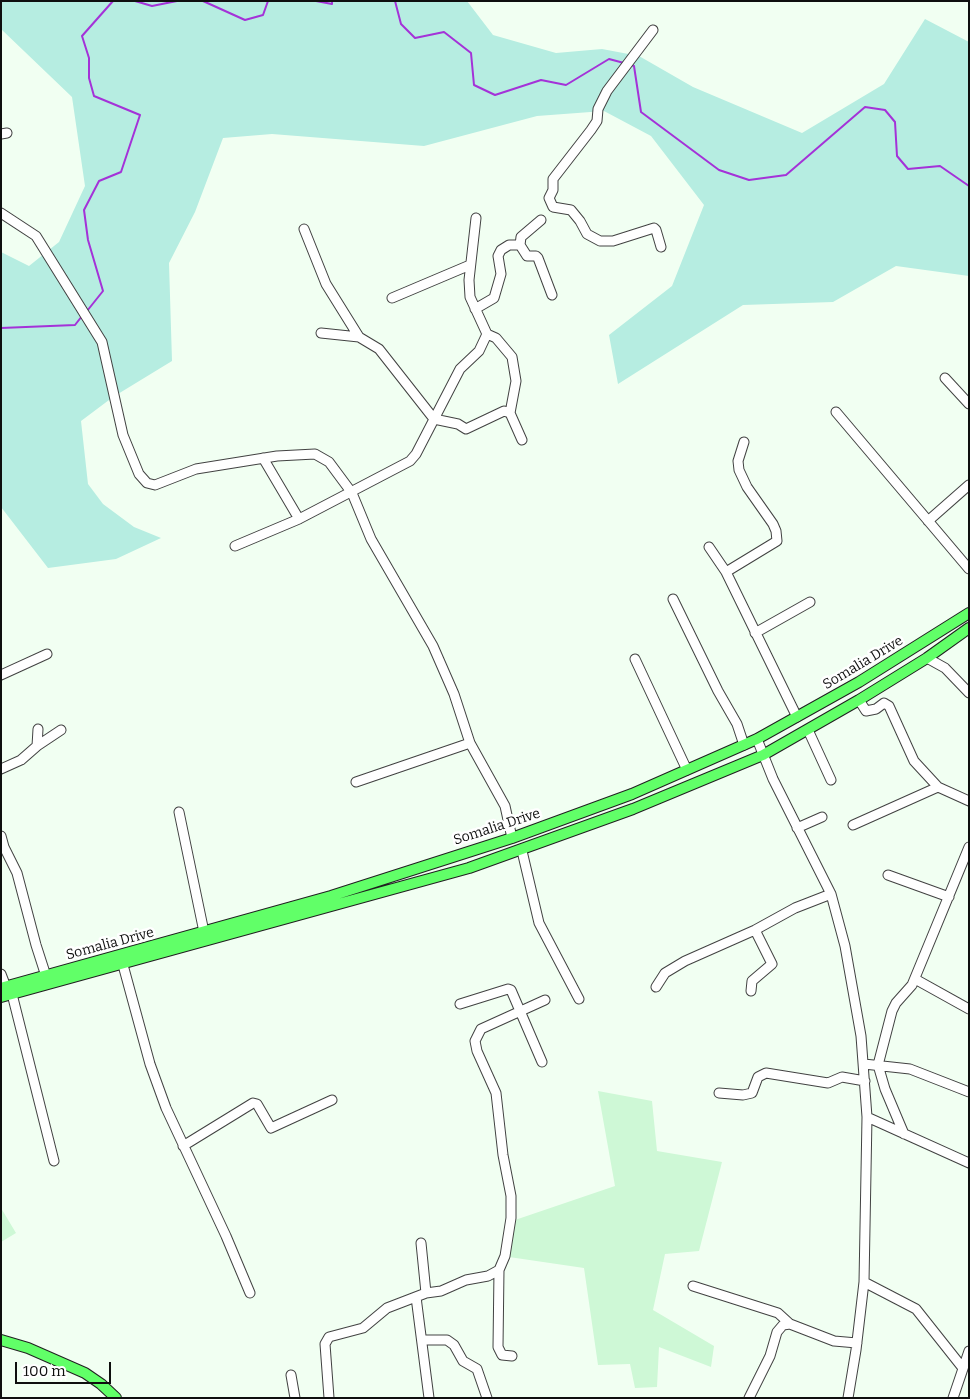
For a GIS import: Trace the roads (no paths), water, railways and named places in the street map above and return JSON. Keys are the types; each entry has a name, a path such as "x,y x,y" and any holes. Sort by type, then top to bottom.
{"main road":[{"name":"Somalia Drive","path":"5,991 46,976 331,896 512,838 632,794 757,739 926,642 969,613"},
{"name":"Somalia Drive","path":"5,991 123,965 369,897 522,851 634,809 762,755 859,700 968,630"},
{"path":"1,1340 28,1348 85,1373 116,1398"}],"street":[{"path":"653,30 607,92 598,109 597,121 592,130 553,179 554,185 549,201 553,207 571,210 587,234 600,241 613,241 654,228 661,247"},
{"path":"1,213 36,236 102,342 123,435 139,474 148,483 155,485 196,469 263,458 315,454 329,462 352,493 370,539 433,646 454,694 470,743 505,806 512,838"},
{"path":"476,218 470,265 470,297 487,334 496,338 512,357 516,381 510,413 522,440"},
{"path":"542,220 521,237 520,245 527,256 536,256 538,258 552,295"},
{"path":"304,229 326,284 359,337"},
{"path":"475,309 494,298 501,274 498,256 501,250 509,244 520,245"},
{"path":"392,298 470,265"},
{"path":"321,334 359,337 379,349 434,419 458,424 466,430 504,411 510,413"},
{"path":"235,546 299,519 352,493 410,461 416,454 460,369 479,351 487,334"},
{"path":"945,378 969,404"},
{"path":"836,412 969,569"},
{"path":"726,572 777,541 773,524 747,487 739,470 738,461 744,442"},
{"path":"263,458 299,519"},
{"path":"928,521 969,486"},
{"path":"709,547 726,572 797,717"},
{"path":"673,599 718,691 737,724 744,745"},
{"path":"755,633 810,602"},
{"path":"1,675 47,654"},
{"path":"927,658 945,668 969,693"},
{"path":"635,659 687,770"},
{"path":"859,700 866,711 876,709 884,703 889,706 914,761 938,787 969,801"},
{"path":"37,746 38,729"},
{"path":"1,769 26,756 37,746 62,730"},
{"path":"808,730 831,780"},
{"path":"757,739 762,755 797,828 832,894 857,1007 868,1117 864,1282 848,1398"},
{"path":"356,782 470,743"},
{"path":"853,825 938,787"},
{"path":"179,812 204,932"},
{"path":"797,828 822,817"},
{"path":"1,836 2,847 15,866 46,976"},
{"path":"904,1134 885,1089 878,1065 896,1003 915,979 969,847"},
{"path":"522,851 539,923 580,1000"},
{"path":"888,875 949,898"},
{"path":"656,987 665,973 678,964 755,930 795,908 832,894"},
{"path":"751,991 752,981 772,964 755,930"},
{"path":"123,965 150,1064 166,1108 226,1236 250,1293"},
{"path":"1,974 54,1160"},
{"path":"915,979 969,1009"},
{"path":"460,1004 508,989 513,992 542,1062"},
{"path":"512,1356 502,1355 498,1347 499,1270 505,1256 511,1218 511,1196 503,1155 496,1093 477,1051 475,1041 481,1029 545,1000"},
{"path":"864,1064 910,1069 969,1092"},
{"path":"719,1093 743,1095 752,1093 758,1077 766,1074 828,1083 842,1077 865,1081"},
{"path":"183,1146 253,1103 257,1104 271,1128 332,1100"},
{"path":"868,1117 969,1163"},
{"path":"421,1243 426,1293"},
{"path":"329,1398 325,1344 329,1337 355,1332 363,1328 387,1308 426,1293 441,1291 466,1280 488,1276 499,1270"},
{"path":"864,1282 916,1309 962,1367"},
{"path":"693,1286 778,1313 790,1324 834,1341 857,1343"},
{"path":"416,1297 429,1398"},
{"path":"749,1398 770,1356 777,1332 783,1325 790,1324"},
{"path":"422,1340 447,1340 454,1345 462,1361 477,1369 487,1398"},
{"path":"953,1398 969,1351"},
{"path":"292,1375 295,1398"}],"waterway":[{"path":"87,311 103,291 88,240 84,210 99,181 121,172 140,115 94,96 89,78 89,58 82,36 113,1"},
{"path":"135,1 152,6 177,1"},
{"path":"203,1 245,20 263,15 268,1"},
{"path":"316,1 332,4 332,1"},
{"path":"395,1 401,24 415,38 444,32 471,53 474,85 495,95 541,80 566,85 609,59 624,63"},
{"path":"631,65 634,66 641,112 719,170 749,180 786,175 865,107 885,110 895,122 897,156 908,169 940,166 969,186"},
{"path":"1,328 75,325 82,316"}]}
